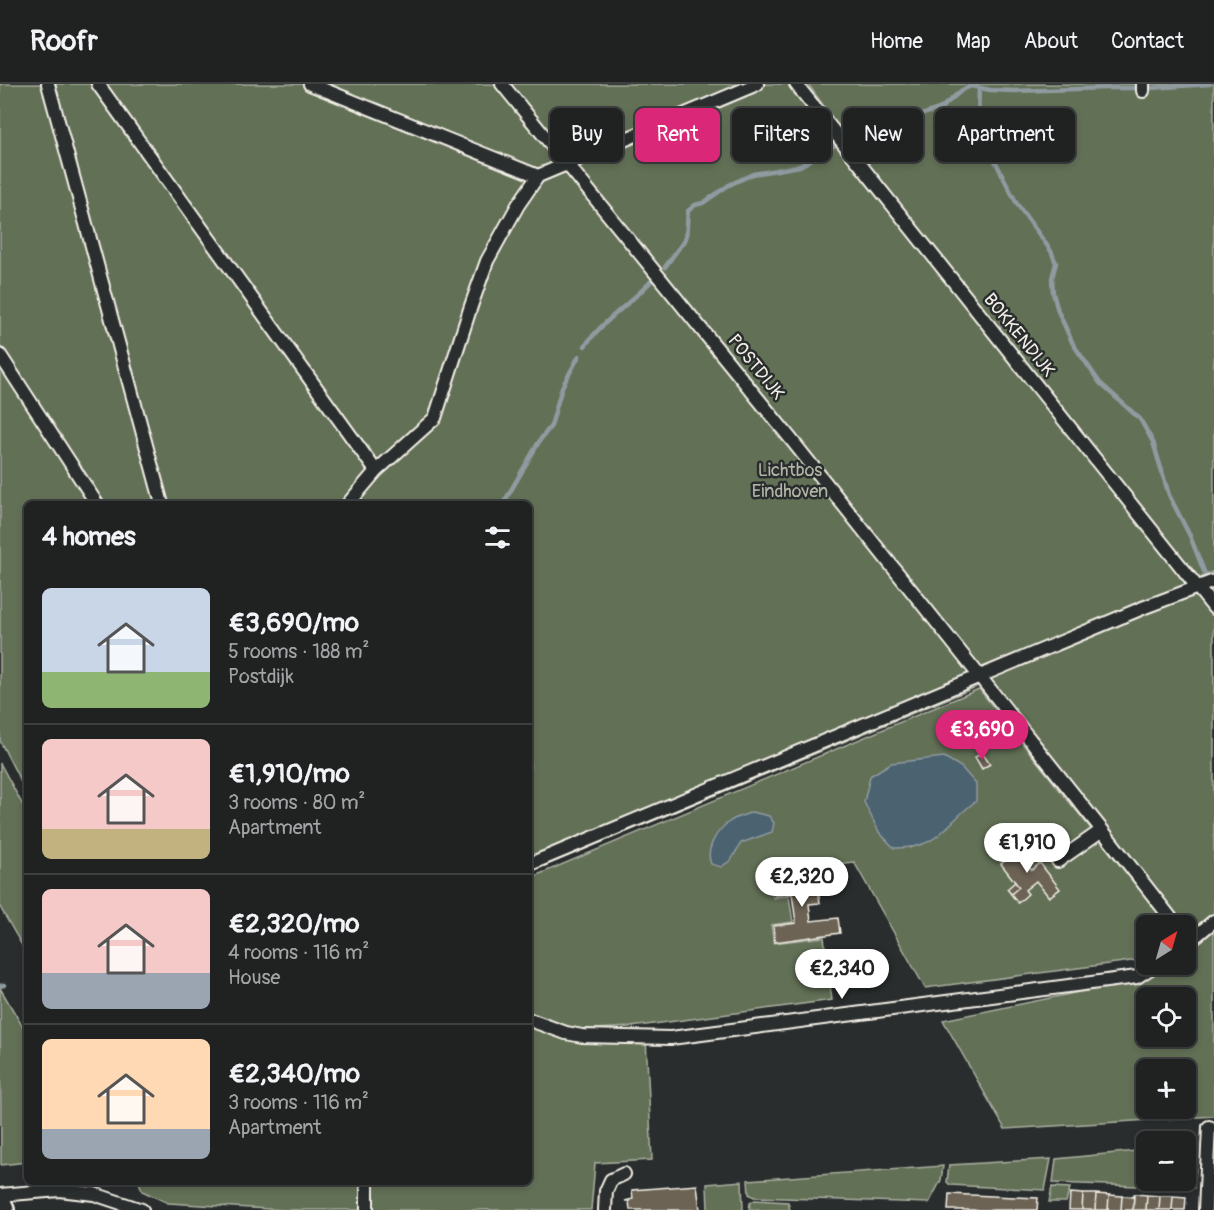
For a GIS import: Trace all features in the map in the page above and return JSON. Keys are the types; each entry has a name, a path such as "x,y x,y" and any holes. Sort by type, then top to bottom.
{"highway":[{"path":"0,1201 3,1210"}],"street":[{"path":"48,84 161,501"},
{"path":"98,84 375,471"},
{"path":"310,84 538,177"},
{"name":"POSTDIJK","path":"502,84 794,443 1168,915"},
{"path":"350,501 375,471 435,418 488,261 518,205 538,177 757,84"},
{"name":"BOKKENDIJK","path":"796,84 1214,608"},
{"path":"0,355 95,501"},
{"path":"532,863 1145,607 1214,581"},
{"path":"1058,861 1102,830"},
{"path":"1196,934 1214,921"},
{"path":"532,1021 566,1033 582,1036 671,1038 1140,975"},
{"path":"1205,1210 1209,1127"},
{"path":"605,1210 606,1191 611,1180 624,1174"},
{"path":"367,1185 367,1210"},
{"path":"0,1195 59,1190 94,1194 142,1210"}],"green space":[{"name":"Lichtbos Eindhoven","path":"0,84 805,84 825,108 732,108 732,162 831,162 831,108 825,108 808,84 1214,84 1214,571 1203,576 1214,589 1214,917 1196,931 1196,915 1175,915 988,682 532,871 532,501 24,501 24,788 0,741"},
{"path":"979,689 1160,915 1136,915 1136,960 925,988 854,862 806,868 805,859 788,861 789,877 770,880 773,898 789,896 793,922 771,925 774,943 824,937 832,1000 631,1027 582,1029 532,1013 532,877","holes":["962,810 956,818 939,834 910,848"]},
{"path":"0,763 24,807 24,949 0,907"},
{"path":"1214,924 1214,1116 1196,1117 1196,1059 1136,1059 1136,1119 1166,1119 1005,1129 943,1020 1138,980 1150,975 1196,975 1196,939"},
{"path":"0,988 24,1029 24,1162 1,1165"},
{"path":"532,1028 575,1040 600,1042 646,1038 652,1160 595,1163 591,1210 374,1210 373,1185 532,1185"},
{"path":"1136,1151 1136,1186 1053,1183 1056,1159"},
{"path":"1051,1159 1045,1190 950,1185 947,1182 949,1165"},
{"path":"943,1166 941,1180 929,1203 754,1197 749,1194 748,1180"},
{"path":"742,1181 743,1210 708,1210 707,1184"},
{"path":"140,1185 369,1185 369,1210 285,1210 168,1203 142,1191"},
{"path":"1052,1187 1070,1188 1066,1202 1049,1202"},
{"path":"755,1200 788,1202 790,1210 749,1210 750,1203"}],"water":[{"path":"944,757 961,767 976,784 976,801 932,840 910,847 894,848 879,832 864,802 870,776 891,763"},
{"path":"752,812 769,816 774,823 772,832 741,843 731,860 721,867 711,864 709,853 720,830 731,820"}],"building":[{"path":"982,753 990,764 982,769 975,757"},
{"path":"1021,839 1029,849 1021,856 1028,869 1029,867 1032,870 1040,863 1060,889 1049,897 1036,881 1025,890 1028,894 1018,903 1011,894 1019,887 1001,864 1015,853 1010,848"},
{"path":"804,860 808,891 818,889 820,903 809,904 811,921 838,918 840,933 775,942 773,926 796,923 792,894 775,896 773,880 790,878 789,867 798,866 797,861"},
{"path":"1015,882 1019,887 1011,894 1007,889"},
{"path":"697,1185 700,1210 630,1210 629,1201 625,1201 633,1199 632,1190"},
{"path":"1070,1193 1083,1194 1082,1210 1069,1210"},
{"path":"949,1194 1038,1198 1037,1210 948,1210"},
{"path":"1083,1194 1096,1194 1095,1210 1082,1210"},
{"path":"1096,1194 1109,1195 1108,1210 1095,1210"},
{"path":"1134,1194 1147,1195 1146,1210 1133,1210"},
{"path":"1109,1195 1122,1196 1121,1210 1108,1210"},
{"path":"1147,1195 1160,1196 1159,1210 1146,1210"},
{"path":"1122,1196 1134,1197 1133,1210 1121,1210"},
{"path":"1160,1196 1173,1196 1172,1210 1159,1210"},
{"path":"1173,1196 1186,1197 1185,1210 1172,1210"}],"waterway":[{"path":"923,114 941,108 962,90 971,86 1014,91 1151,88 1210,84"},
{"path":"979,88 978,118 987,145 1017,204 1051,251 1056,263 1052,278 1053,293 1058,311 1073,344 1100,383 1140,419 1153,442 1169,495 1190,536 1207,579"},
{"path":"665,267 686,238 688,211 695,205 703,203 729,185 753,174 800,166 835,145"},
{"path":"585,346 601,327 655,277"},
{"path":"505,501 540,440 551,426 562,387 579,356"},
{"path":"0,986 4,985"}]}
